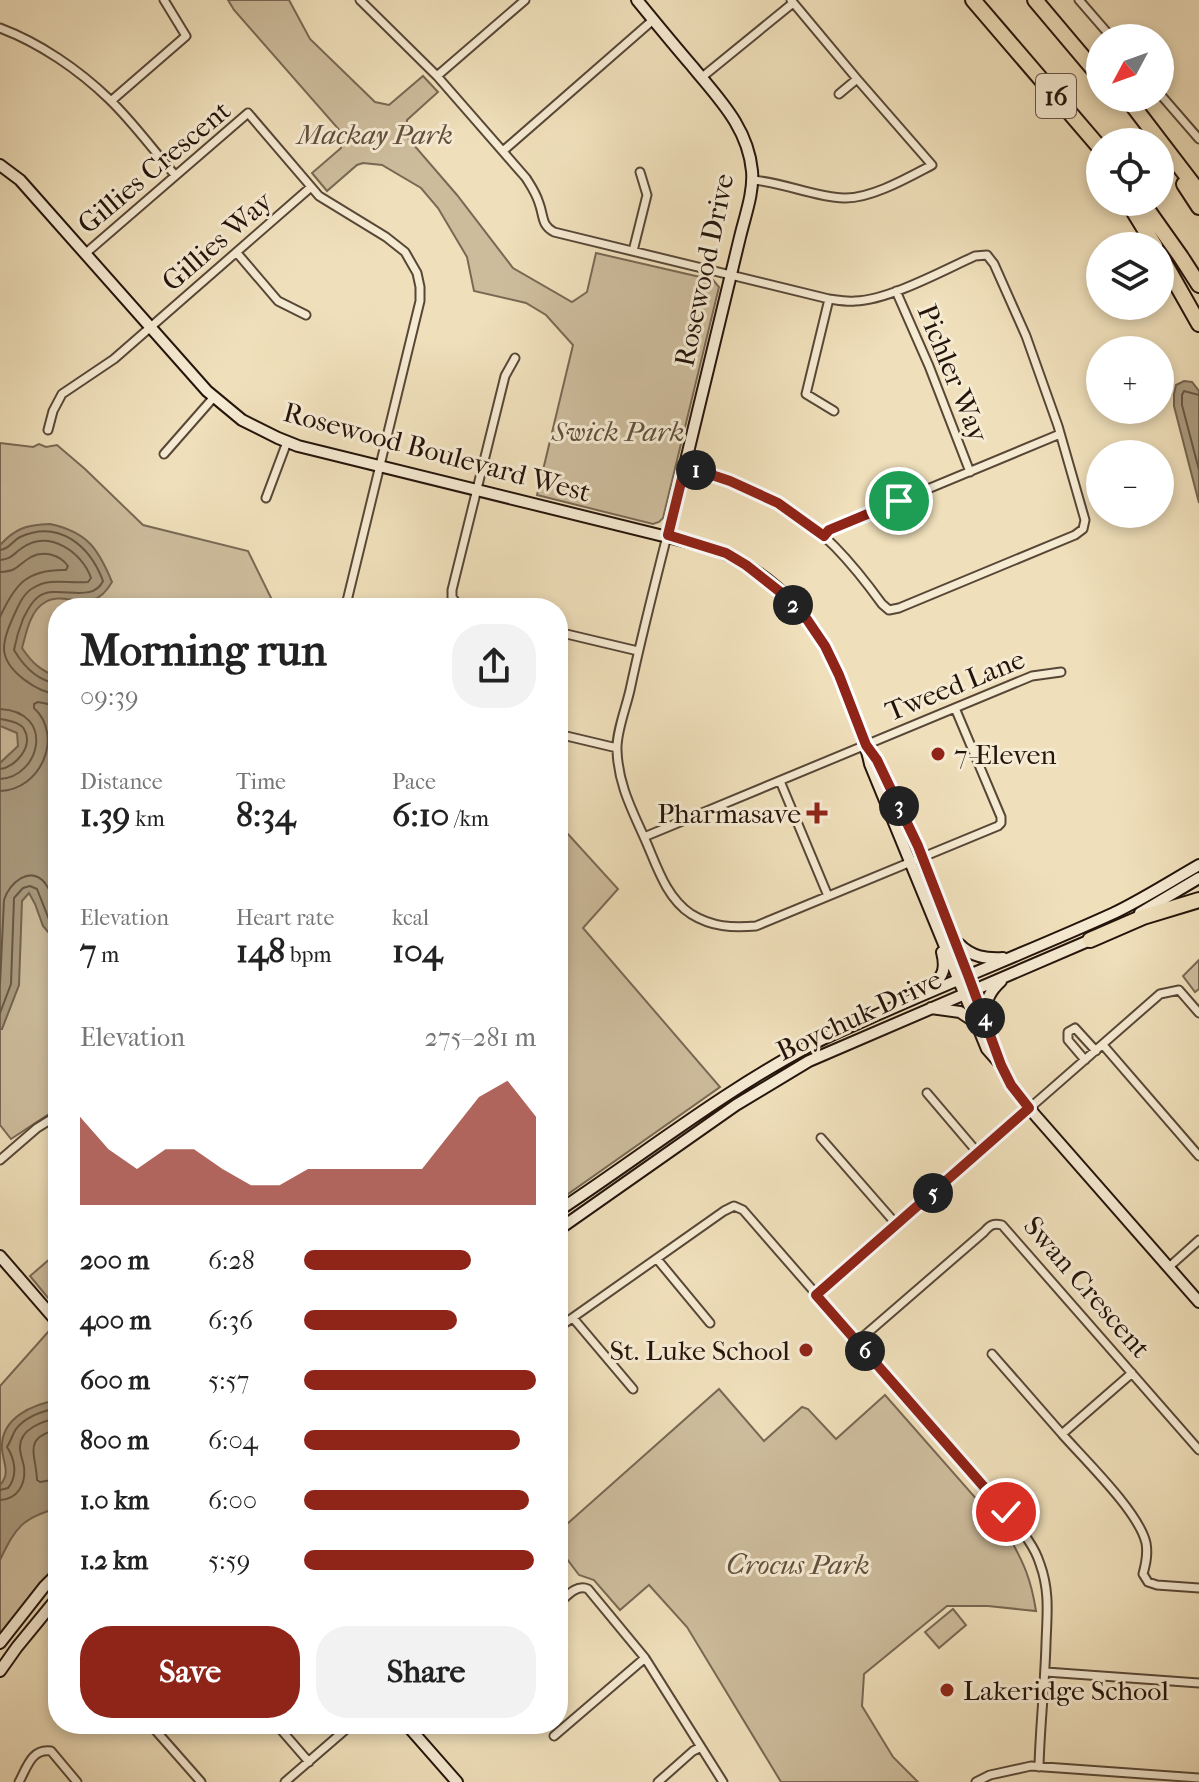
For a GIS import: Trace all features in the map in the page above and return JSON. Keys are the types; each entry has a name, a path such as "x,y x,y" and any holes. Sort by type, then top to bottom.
{"highway":[{"name":"16","path":"973,0 1086,132"},
{"name":"16","path":"1035,0 1086,60"},
{"path":"1049,16 1086,54"},
{"path":"1012,45 1086,142"},
{"name":"16","path":"1129,112 1141,128"},
{"path":"1138,112 1199,192"},
{"path":"1174,172 1199,207"},
{"path":"1152,216 1199,285"},
{"path":"1174,280 1199,324"},
{"path":"1090,940 1143,917 1199,900"}],"street":[{"path":"111,101 186,36 164,0"},
{"path":"360,0 437,76 503,151 535,191 542,220 546,228 554,232 829,299 853,302 896,291 975,256 987,255 994,264 1026,336 1060,434 1085,520 1083,529 1075,535 889,610 842,553 778,503 730,481 685,466"},
{"path":"437,76 525,0"},
{"name":"Rosewood Drive","path":"637,0 727,108 741,131 752,180 668,535"},
{"path":"1079,0 1100,24"},
{"path":"701,78 792,1 932,165 870,193 847,198 752,180"},
{"path":"503,151 653,20"},
{"path":"0,28 37,46 86,79 111,101 175,175"},
{"path":"839,94 857,79"},
{"path":"1174,110 1199,139"},
{"name":"Gillies Crescent","path":"86,253 248,113 326,202 386,237 405,252 417,273 420,301 348,598"},
{"name":"Rosewood Boulevard West","path":"0,165 20,180 193,376 242,420 287,442 668,535 726,553 766,579 806,618 825,646 839,675 866,745 870,764 910,862 963,977"},
{"path":"633,251 647,195 640,172"},
{"name":"Gillies Way","path":"48,430 62,394 114,359 311,187"},
{"path":"237,253 278,301 306,315"},
{"name":"Pichler Way","path":"896,291 970,472"},
{"path":"829,299 806,394 834,411"},
{"path":"453,598 452,590 505,376 515,358"},
{"path":"164,454 214,397"},
{"path":"824,536 829,530 1060,434"},
{"path":"266,498 287,442"},
{"path":"668,535 617,748 629,807 662,879 687,912 717,925 756,926 1001,823 955,708"},
{"path":"568,634 638,651"},
{"name":"Tweed Lane","path":"644,837 1032,676 1061,672"},
{"path":"568,736 617,748"},
{"name":"Rosewood Boulevard West","path":"866,745 877,760 922,856 953,938 963,977"},
{"path":"780,781 828,896"},
{"name":"Boychuk Drive","path":"568,1204 727,1094 816,1042 1117,912 1199,865"},
{"name":"Boychuk Drive","path":"568,1223 772,1082 809,1061 1090,940 1199,878"},
{"path":"923,994 944,973 938,926"},
{"path":"953,938 966,952 977,956 1013,957"},
{"path":"980,1020 992,990 1020,970"},
{"path":"963,977 1011,1085 1199,1302"},
{"path":"816,1295 1160,994 1179,990 1199,1013"},
{"path":"929,1008 960,1012 980,1020"},
{"path":"1085,1060 1068,1040 1068,1032 1075,1028 1099,1048 1199,1156"},
{"path":"927,1093 978,1153"},
{"path":"0,1160 48,1121"},
{"path":"821,1138 897,1225"},
{"path":"568,1321 724,1211 734,1206 743,1210 989,1492 1033,1549 1047,1588 1046,1672 1039,1767"},
{"name":"Swan Crescent","path":"857,1342 989,1225 1002,1225 1199,1450"},
{"path":"1169,1267 1199,1240"},
{"path":"0,1256 48,1311"},
{"path":"657,1259 710,1323"},
{"path":"573,1318 633,1389"},
{"path":"992,1354 1138,1523 1147,1548 1143,1574 1148,1582 1199,1588"},
{"path":"1062,1434 1132,1373"},
{"path":"0,1643 48,1583"},
{"path":"568,1596 577,1588 586,1588 645,1658 723,1782"},
{"path":"0,1671 48,1609"},
{"path":"568,1724 645,1658"},
{"path":"1046,1672 1199,1683"},
{"path":"159,1734 201,1782"},
{"path":"285,1734 309,1762"},
{"path":"285,1782 341,1734"},
{"path":"418,1734 457,1782"},
{"path":"658,1782 701,1747"},
{"path":"19,1782 36,1753 46,1749 77,1782"},
{"path":"976,1782 990,1775 1039,1767 1199,1778"}],"green space":[{"name":"Swick Park","path":"228,0 289,0 310,39 375,102 389,105 423,76 438,92 407,120 406,136 457,195 513,268 572,302 587,292 596,253 713,280 719,287 663,518 659,522 653,524 537,495 573,345 546,315 526,303 474,291 467,257 438,208 421,188 382,165 363,163 327,191 312,173 341,148 342,133"},
{"path":"0,443 33,447 39,444 46,447 57,445 143,525 248,551 271,598 48,598 48,1115 11,1139 0,1125"},
{"path":"568,834 618,889 583,928 720,1087 568,1194"},
{"path":"1199,960 1199,989 1195,992 1183,976"},
{"path":"48,1261 48,1298 30,1276"},
{"path":"48,1332 48,1581 0,1636 0,1386"},
{"name":"Crocus Park","path":"719,1389 764,1441 802,1407 808,1409 836,1439 885,1395 1008,1535 1029,1580 1036,1611 947,1606 864,1674 862,1706 893,1757 918,1782 781,1782 687,1627 649,1585 620,1610 594,1580 579,1575 568,1560 568,1523"},
{"path":"953,1609 966,1625 939,1648 925,1632"}],"water":[{"path":"1184,381 1192,382 1199,391 1199,503 1174,406 1176,385"},
{"path":"34,525 63,527 82,537 102,560 112,582 97,598 48,598 32,617 22,648 37,666 48,672 48,932 29,893 22,901 19,985 0,1029 0,763 18,746 17,733 0,726 0,545 22,528"},
{"path":"48,1402 48,1512 22,1525 0,1560 0,1485 6,1472 3,1438 12,1421"}],"place":[{"name":"7-Eleven","path":"938,754"},
{"name":"Pharmasave","path":"817,813"},
{"name":"St. Luke School","path":"806,1350"},
{"name":"Lakeridge School","path":"947,1690"}],"route":[{"path":"899,501 829,530 824,536 778,503 730,481 685,466 668,535 726,553 766,579 806,618 825,646 866,745 877,760 918,846 1001,1065 1011,1085 1029,1108 816,1295 1006,1512"}],"park label":[{"name":"Mackay Park","path":"375,134"}]}
